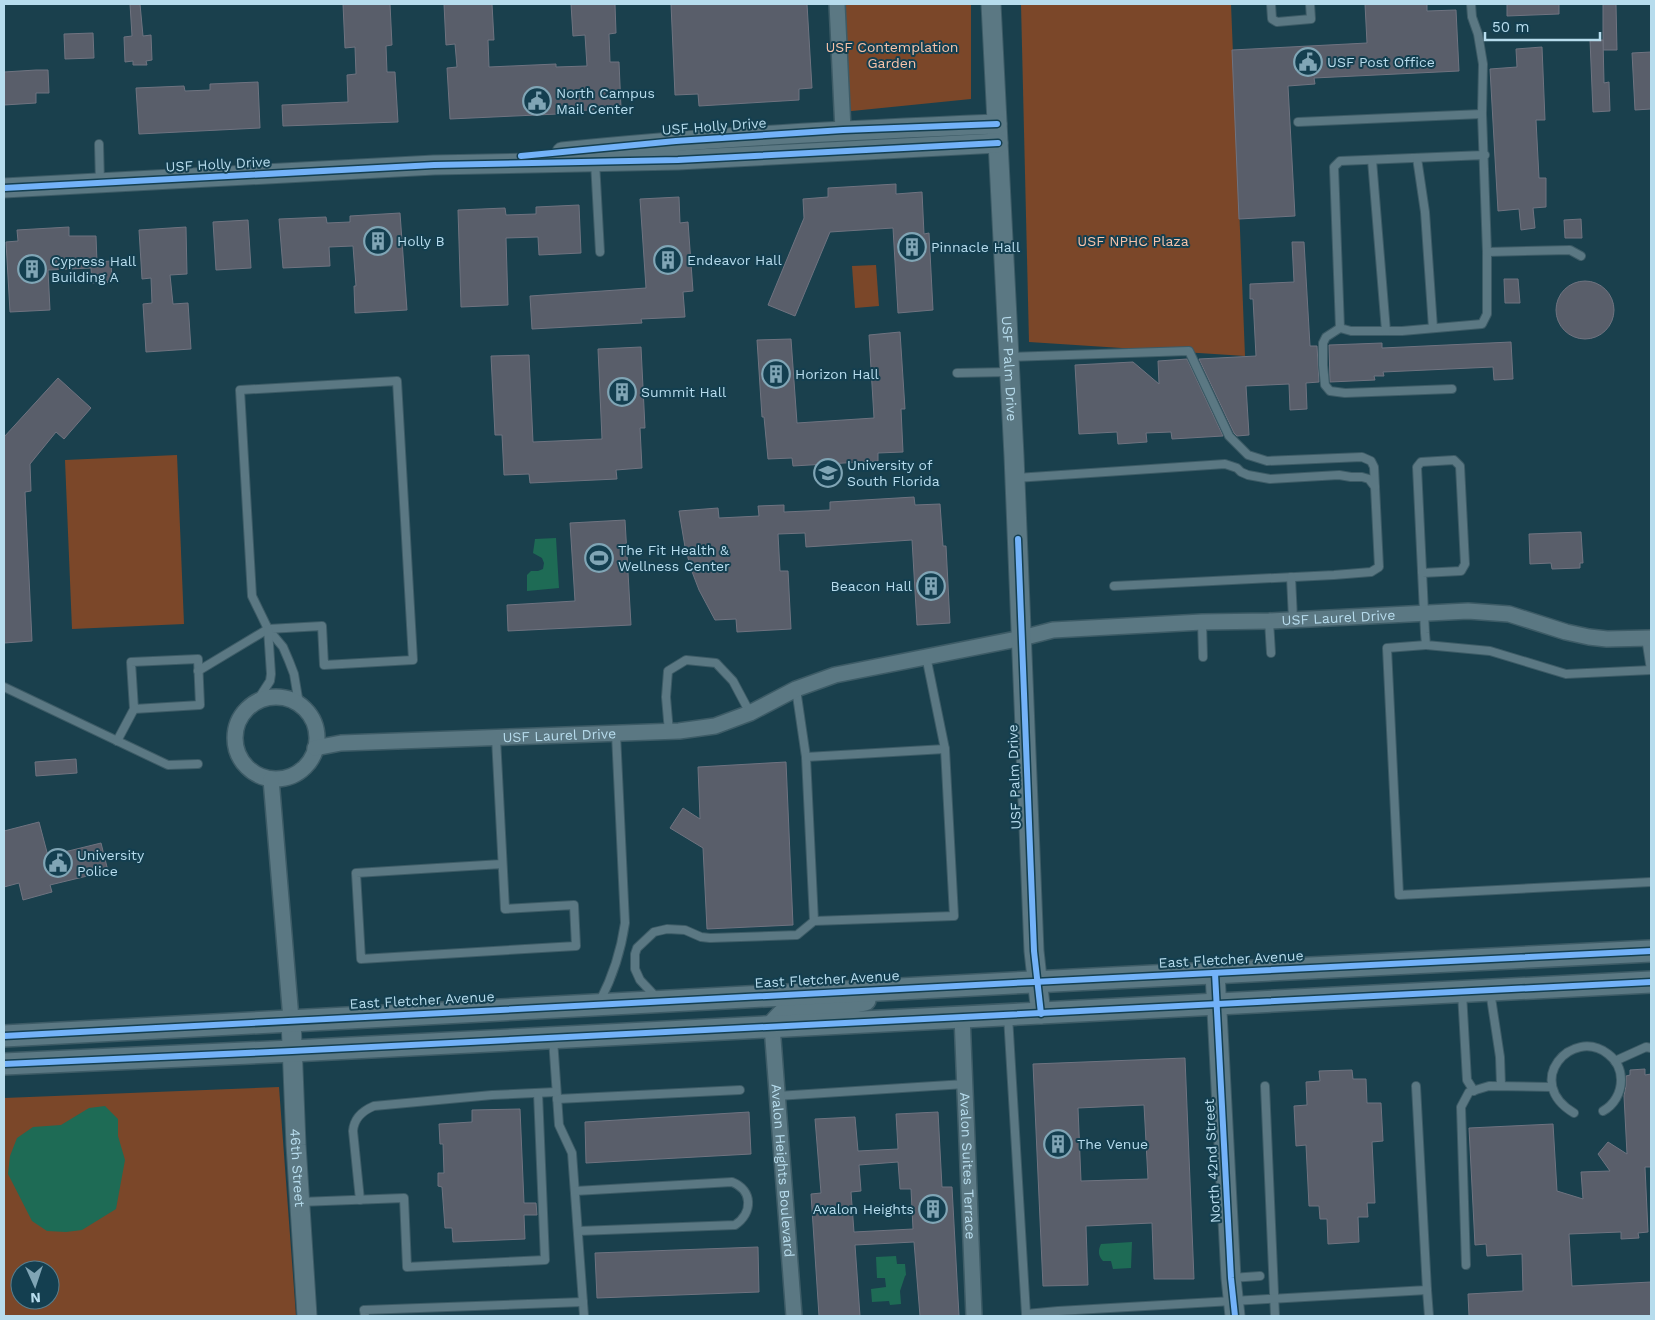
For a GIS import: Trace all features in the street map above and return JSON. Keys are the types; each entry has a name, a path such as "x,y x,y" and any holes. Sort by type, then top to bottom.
{"main road":[{"name":"East Fletcher Avenue","path":"4,1036 1038,980 1651,951"},
{"path":"4,1064 962,1016 1041,1014 1462,990 1651,982"},
{"path":"772,1026 782,1015 792,1009 830,1007 868,999 906,987"}],"street":[{"path":"836,4 843,130"},
{"path":"991,4 998,143"},
{"name":"USF Holly Drive","path":"434,165 663,142 843,130 997,124"},
{"name":"USF Holly Drive","path":"4,188 434,165 678,160 998,143"},
{"name":"USF Palm Drive","path":"998,143 1015,478 1033,932 1041,1014"},
{"name":"USF Laurel Drive","path":"316,748 341,743 669,732 715,726 750,713 796,689 835,674 1022,638 1053,630 1202,622 1488,612 1509,614 1566,632 1589,637 1607,639 1649,638"},
{"path":"270,697 283,697 298,704 307,711 314,723 317,737 316,748 308,763 298,773 285,778 271,779 258,775 247,768 239,757 235,745 235,732 239,720 246,709 257,701 270,697"},
{"path":"271,779 291,1019"},
{"name":"North 42nd Street","path":"1215,973 1234,1309"},
{"name":"Avalon Suites Terrace","path":"962,1016 974,1316"},
{"name":"46th Street","path":"291,1019 308,1316"},
{"name":"Avalon Heights Boulevard","path":"772,1026 794,1316"}],"lane":[{"path":"1271,4 1272,18 1277,22 1311,19 1310,4"},
{"path":"1340,328 1351,332 1482,324 1487,314 1485,155 1482,114 1483,64 1478,34 1472,17 1471,4"},
{"path":"1298,122 1482,114"},
{"path":"99,144 100,183"},
{"path":"1340,328 1334,167 1340,162 1485,155"},
{"path":"1417,158 1425,212 1433,328"},
{"path":"1372,160 1386,331"},
{"path":"595,162 600,252"},
{"path":"1487,252 1570,250 1581,256"},
{"path":"1340,328 1326,337 1323,343 1325,385 1330,391 1345,393 1452,389"},
{"path":"956,373 1009,365 1189,351 1229,436 1248,455 1267,461 1362,457 1371,461 1374,467 1379,567 1371,572 1114,586"},
{"path":"198,671 268,629 322,626 324,665 413,660 397,382 240,390 252,596 268,629 283,647 289,661 294,674 298,704"},
{"path":"1422,574 1461,571 1465,564 1460,466 1454,460 1421,462 1417,467 1422,574 1426,645"},
{"path":"1015,478 1225,464 1237,468 1248,475 1270,479 1339,474 1369,479 1375,488"},
{"path":"1291,577 1293,619"},
{"path":"1269,621 1271,653"},
{"path":"1202,622 1203,656"},
{"path":"257,701 270,681 268,629"},
{"path":"1649,638 1651,670 1566,674 1490,651 1426,645 1387,648 1399,895 1651,882"},
{"path":"659,1000 640,980 635,969 637,948 654,932 667,929 685,930 710,938 797,935 814,921 954,916 945,749 926,656"},
{"path":"117,741 134,709 131,662 198,659 200,705 134,709"},
{"path":"669,732 666,697 668,671 686,660 716,662 733,681 750,713"},
{"path":"4,687 168,765 198,764"},
{"path":"796,689 806,757 814,921"},
{"path":"599,1003 610,982 622,943 625,924 616,734"},
{"path":"496,738 505,910 574,905 576,946 361,959 356,873 502,864"},
{"path":"806,757 945,749"},
{"path":"1490,989 1500,1057 1501,1086"},
{"path":"1462,990 1467,1080 1474,1091"},
{"path":"1008,1014 1026,1315 1234,1309 1274,1298 1428,1290"},
{"path":"553,1037 559,1125 572,1153 584,1316"},
{"path":"1574,1113 1564,1107 1556,1098 1551,1087 1555,1066 1562,1056 1582,1046 1603,1050 1618,1067 1621,1077 1620,1089 1616,1100 1602,1111"},
{"path":"1615,1062 1646,1047 1651,1048"},
{"path":"777,1096 964,1084"},
{"path":"1265,1086 1275,1316"},
{"path":"1416,1086 1429,1316"},
{"path":"1466,1265 1461,1107 1469,1092 1489,1086 1551,1087"},
{"path":"360,1200 353,1131 354,1123 366,1109 374,1106 538,1093 557,1096 740,1090"},
{"path":"300,1202 404,1198 407,1267 545,1260 538,1093"},
{"path":"575,1191 732,1182 741,1186 747,1196 748,1209 744,1219 736,1225 578,1230"},
{"path":"1231,1278 1260,1276"},
{"path":"365,1316 364,1310 583,1302"}],"green space":[{"name":"USF Contemplation Garden","path":"838,4 971,4 971,99 842,112"},
{"name":"USF NPHC Plaza","path":"1021,4 1231,4 1245,356 1029,342"},
{"path":"876,265 879,306 855,308 852,266"},
{"path":"177,455 184,624 72,629 65,460"},
{"path":"279,1087 296,1316 4,1316 4,1098"}],"shaded area":[{"path":"556,538 559,588 527,591 527,575 531,571 543,569 544,563 542,558 533,553 535,539"},
{"path":"105,1106 118,1119 118,1136 125,1160 116,1209 82,1230 66,1232 47,1231 32,1221 8,1174 10,1156 17,1138 33,1127 61,1125 89,1108"},
{"path":"1132,1242 1131,1268 1113,1269 1111,1261 1103,1261 1099,1255 1101,1244"},
{"path":"896,1256 897,1264 905,1264 906,1275 900,1291 901,1304 890,1305 889,1301 872,1302 871,1289 886,1287 885,1278 877,1278 876,1257"}],"building":[{"path":"130,4 140,4 143,36 151,35 152,60 146,61 147,65 133,65 133,61 125,62 124,37 132,36"},
{"path":"343,4 390,4 392,45 386,46 387,72 395,72 398,122 283,126 282,105 348,102 347,75 356,74 355,47 345,48"},
{"path":"444,4 492,4 494,40 488,40 489,67 556,64 556,67 587,66 585,35 573,36 571,4 615,4 616,33 609,34 610,62 619,62 621,108 558,112 558,114 450,119 447,68 457,67 455,44 446,45"},
{"path":"671,4 807,4 812,88 799,89 799,100 699,106 698,94 675,95"},
{"path":"1365,4 1427,4 1427,11 1456,10 1459,71 1314,78 1315,84 1288,86 1295,216 1239,219 1232,50 1367,43"},
{"path":"1507,4 1559,4 1559,14 1507,16"},
{"path":"1603,4 1616,4 1617,50 1603,50"},
{"path":"93,33 94,58 65,59 64,34"},
{"path":"1590,40 1603,40 1604,83 1609,82 1610,111 1593,112"},
{"path":"1542,47 1545,120 1536,120 1539,178 1546,178 1546,207 1533,208 1535,228 1521,230 1519,209 1498,211 1490,69 1517,67 1516,49"},
{"path":"1651,52 1651,109 1635,110 1632,53"},
{"path":"48,70 49,93 36,93 36,103 4,105 4,72"},
{"path":"258,82 260,128 139,134 136,88 184,86 185,91 210,90 210,84"},
{"name":"Pinnacle Hall","path":"896,184 896,194 922,192 924,234 929,233 933,310 898,313 893,228 830,232 795,316 768,305 804,218 803,199 828,197 828,188"},
{"name":"Endeavor Hall","path":"679,197 680,223 688,222 693,291 683,292 685,317 641,319 642,323 532,329 530,296 646,288 640,199"},
{"path":"579,205 581,253 539,255 538,237 506,238 508,305 461,307 458,210 505,208 506,215 536,214 536,207"},
{"name":"Holly B","path":"400,213 407,310 355,313 354,286 356,286 353,246 329,247 330,266 283,268 279,219 326,217 327,223 350,222 350,216"},
{"path":"1581,219 1582,238 1565,238 1564,220"},
{"path":"248,220 251,268 216,270 213,222"},
{"name":"Cypress Hall Building A","path":"69,227 69,236 96,236 97,262 111,261 112,282 92,283 91,268 48,270 50,310 10,312 6,242 18,241 17,230"},
{"path":"186,227 187,274 170,275 173,304 188,303 191,349 146,352 143,304 152,303 151,278 142,279 139,230"},
{"path":"1292,242 1304,242 1310,346 1317,346 1319,382 1306,383 1307,409 1290,410 1289,384 1246,386 1249,435 1237,436 1199,359 1256,356 1253,299 1250,299 1250,284 1294,282"},
{"path":"1504,279 1518,279 1520,303 1505,303"},
{"path":"1585,281 1596,283 1609,294 1614,310 1612,321 1601,334 1585,339 1574,337 1561,326 1556,310 1558,299 1569,286"},
{"name":"Horizon Hall","path":"900,332 905,409 901,409 903,452 878,453 878,461 793,466 792,458 768,459 764,417 762,417 757,340 791,339 797,423 874,418 869,335"},
{"path":"1511,342 1513,379 1494,380 1493,367 1383,372 1384,376 1374,376 1375,380 1330,382 1329,345 1382,343 1382,348"},
{"name":"Summit Hall","path":"641,347 645,428 640,428 642,468 616,470 617,479 530,483 529,474 504,475 502,435 495,435 491,356 529,355 533,442 602,439 598,349"},
{"path":"1187,359 1223,436 1172,439 1171,432 1146,433 1147,442 1118,444 1117,432 1079,434 1075,365 1133,362 1159,384 1158,361"},
{"path":"58,378 91,408 64,439 56,432 30,464 31,491 25,492 32,641 4,643 4,437"},
{"path":"914,497 915,505 940,504 943,546 946,546 950,623 917,625 912,540 806,547 805,533 778,534 780,571 788,571 791,629 737,632 736,619 715,620 699,590 685,547 679,511 718,508 719,518 759,516 758,506 784,505 784,512 830,510 830,502"},
{"name":"The Fit Health & Wellness Center","path":"625,520 631,625 508,631 507,605 575,601 570,523"},
{"path":"1581,532 1583,563 1580,563 1580,568 1552,569 1551,563 1530,564 1529,534"},
{"path":"76,759 77,773 36,776 35,762"},
{"path":"786,762 793,925 707,929 703,848 670,828 683,808 700,819 698,767"},
{"name":"University Police","path":"39,822 48,856 101,843 108,871 50,885 52,892 23,900 19,883 4,887 4,831"},
{"name":"The Venue","path":"1185,1058 1194,1279 1154,1279 1152,1223 1086,1226 1088,1285 1043,1286 1033,1064","holes":["1144,1105 1148,1179 1081,1181 1078,1108"]},
{"path":"1645,1069 1645,1075 1651,1074 1651,1167 1645,1167 1648,1232 1638,1233 1639,1238 1621,1239 1621,1232 1569,1234 1572,1286 1651,1282 1651,1316 1469,1316 1468,1294 1523,1291 1522,1254 1487,1256 1486,1244 1475,1245 1469,1128 1553,1124 1557,1191 1583,1199 1581,1172 1610,1171 1598,1154 1608,1142 1627,1154 1624,1096 1626,1076 1630,1075 1630,1070"},
{"path":"1352,1070 1353,1079 1366,1079 1367,1103 1381,1103 1383,1141 1372,1142 1375,1203 1367,1203 1368,1217 1358,1217 1359,1242 1328,1244 1327,1219 1320,1219 1319,1206 1309,1206 1306,1145 1296,1146 1294,1106 1307,1105 1306,1082 1320,1081 1319,1071"},
{"path":"520,1109 524,1203 536,1203 537,1215 524,1215 525,1239 453,1242 452,1228 445,1228 442,1187 438,1186 438,1173 444,1173 443,1144 440,1144 439,1124 472,1122 472,1110"},
{"path":"749,1112 751,1154 586,1163 585,1122"},
{"path":"938,1112 942,1187 952,1187 959,1316 920,1316 914,1242 855,1245 860,1316 819,1316 811,1194 821,1193 815,1119 855,1117 858,1151 898,1149 896,1114","holes":["898,1162 900,1189 911,1189 913,1229 854,1232 851,1192 861,1191 859,1165"]},
{"path":"758,1247 759,1292 597,1298 595,1253"}],"cycle path":[{"path":"521,156 676,141 843,130 997,124"},
{"path":"4,188 434,165 678,160 998,143"},
{"path":"1018,539 1034,951 1041,1014"},
{"path":"4,1036 416,1013 1651,951"},
{"path":"1215,973 1231,1278 1235,1316"},
{"path":"4,1064 1651,982"}],"place":[{"name":"USF Post Office","path":"1308,62"},
{"name":"North Campus Mail Center","path":"537,101"},
{"name":"Holly B","path":"378,241"},
{"name":"Pinnacle Hall","path":"912,247"},
{"name":"Endeavor Hall","path":"668,260"},
{"name":"Cypress Hall Building A","path":"32,269"},
{"name":"Horizon Hall","path":"776,374"},
{"name":"Summit Hall","path":"622,392"},
{"name":"University of South Florida","path":"828,473"},
{"name":"The Fit Health & Wellness Center","path":"599,558"},
{"name":"Beacon Hall","path":"931,586"},
{"name":"University Police","path":"58,863"},
{"name":"The Venue","path":"1058,1144"},
{"name":"Avalon Heights","path":"933,1209"}]}
